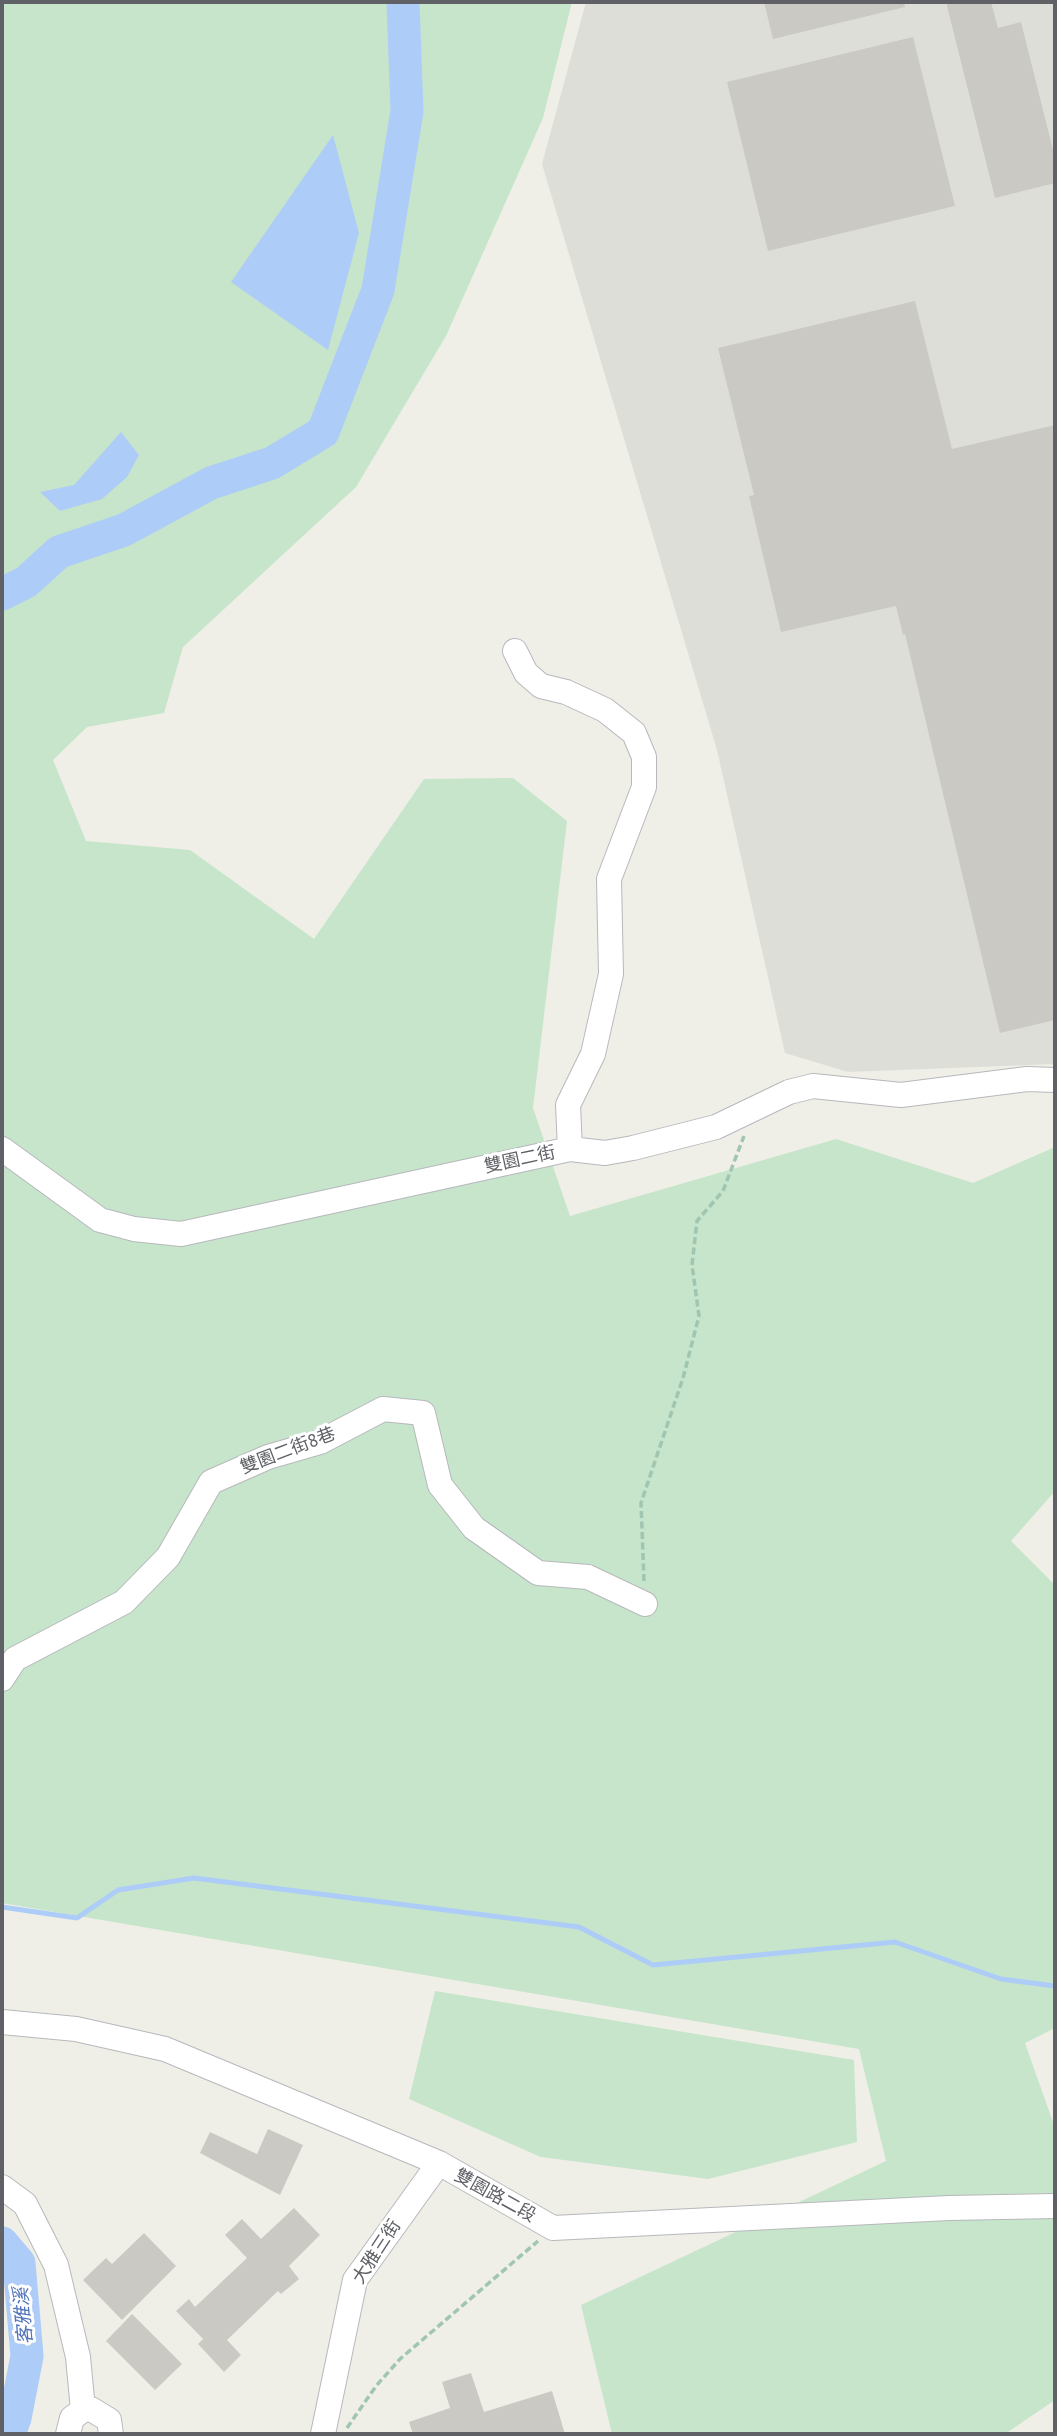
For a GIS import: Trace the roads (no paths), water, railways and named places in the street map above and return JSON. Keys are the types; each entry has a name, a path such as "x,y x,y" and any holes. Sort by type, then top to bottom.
{"street":[{"path":"515,650 526,673 541,686 566,692 605,710 634,733 644,757 644,787 608,879 611,975 593,1054 568,1105 570,1149"},
{"name":"雙園二街","path":"2,1149 64,1191 100,1220 134,1229 181,1234 570,1149 605,1153 634,1148 716,1127 789,1092 813,1086 901,1095 1027,1079 1055,1080"},
{"name":"雙園二街8巷","path":"2,1679 15,1659 124,1602 168,1557 211,1482 268,1457 320,1442 383,1409 423,1413 440,1485 474,1528 538,1573 588,1577 645,1604"},
{"name":"雙園路二段","path":"2,2022 76,2029 165,2049 439,2164 553,2228 949,2208 1055,2206"},
{"name":"大雅三街","path":"333,2434 355,2280 439,2164"},
{"path":"2,2187 25,2203 56,2265 78,2357 83,2410"},
{"path":"68,2434 72,2418 83,2410 98,2410 104,2414 112,2434 122,2434"}],"water":[{"path":"333,135 359,233 328,350 231,282"},
{"path":"121,432 139,455 127,477 102,499 60,511 40,492 74,485"}],"waterway":[{"path":"2,594 26,582 59,552 124,530 211,483 272,463 323,432 378,290 407,111 403,2"},
{"path":"2,1907 77,1918 118,1890 194,1878 579,1927 653,1965 895,1942 1001,1979 1055,1986"},
{"name":"客雅溪","path":"2,2243 19,2263 27,2356 15,2418 9,2434"}]}
